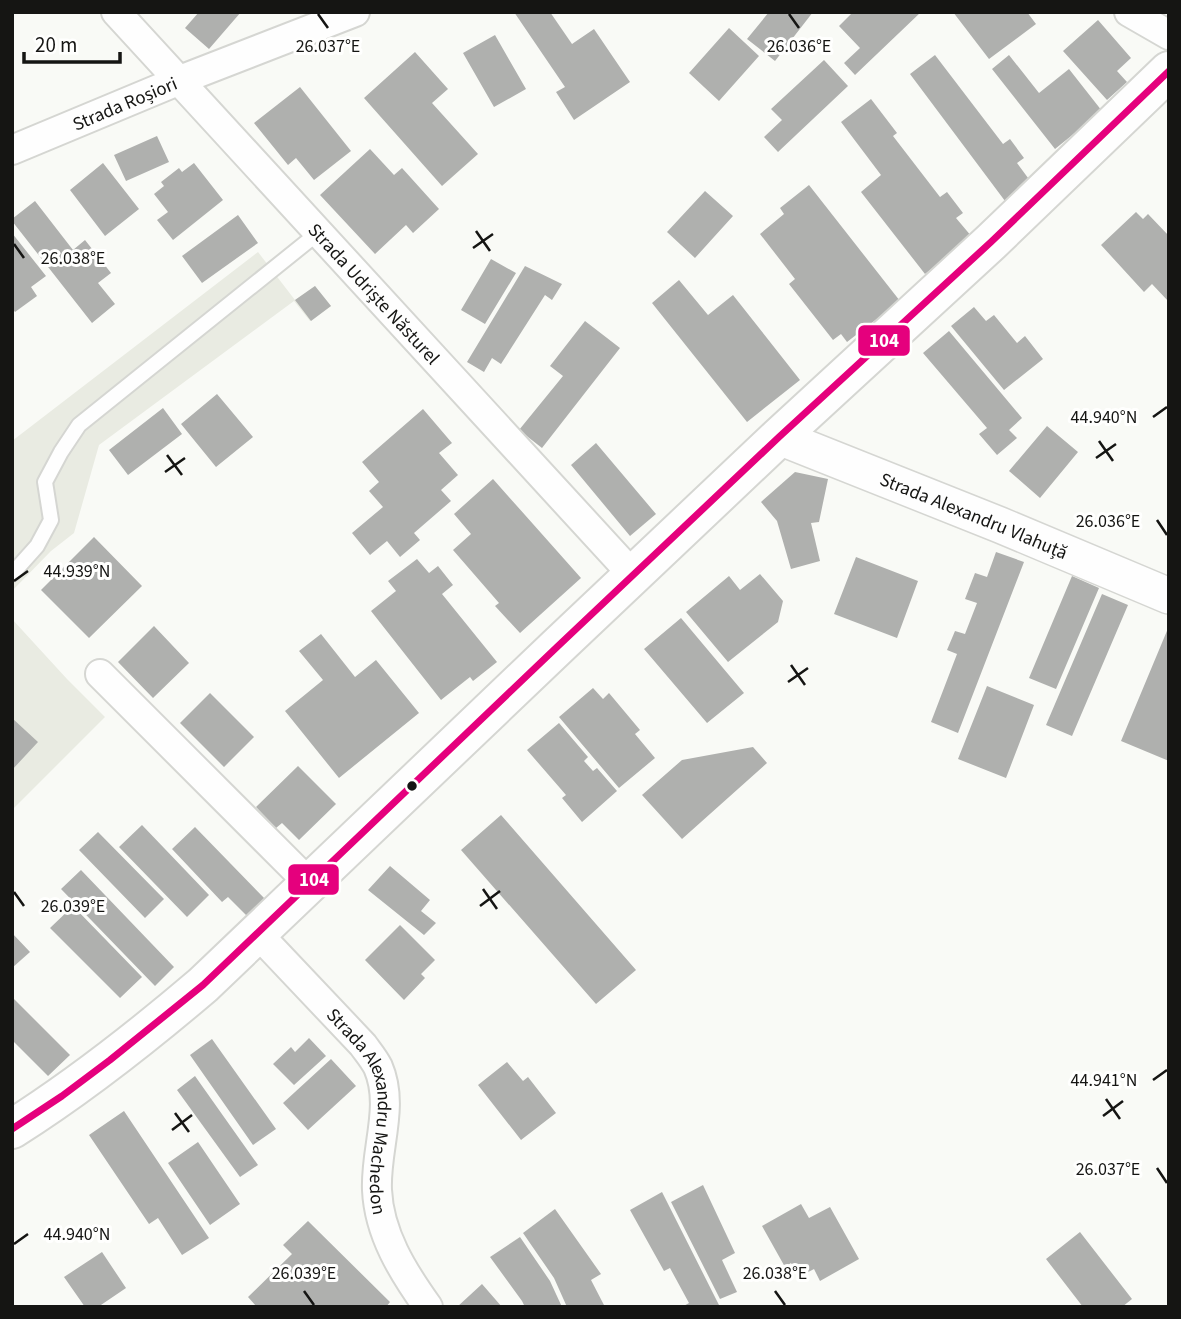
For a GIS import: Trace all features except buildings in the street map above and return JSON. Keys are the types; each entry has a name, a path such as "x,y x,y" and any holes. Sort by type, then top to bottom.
{"main road":[{"path":"12,1129 93,1074 203,985 633,575 991,242 1169,71"}],"street":[{"name":"Strada Udriște Năsturel","path":"116,12 633,575"},
{"name":"Strada Roșiori","path":"12,150 180,80 355,12"},
{"path":"1129,12 1169,35"},
{"name":"Strada Alexandru Vlahuță","path":"779,437 1169,596"},
{"path":"100,674 310,884"},
{"name":"Strada Alexandru Machedon","path":"258,934 363,1045 377,1065 384,1086 385,1105 377,1188 379,1210 386,1236 397,1259 428,1307"}],"lane":[{"path":"12,574 37,546 51,520 45,482 79,425 318,233"}],"shaded area":[{"path":"258,252 295,300 315,286 331,306 310,321 294,301 99,445 74,533 51,551 12,591 12,441"},
{"path":"12,619 105,717 12,810"}],"transit line":[{"name":"104","path":"12,1129 110,1060 203,985 557,647 991,242 1169,71"}]}
